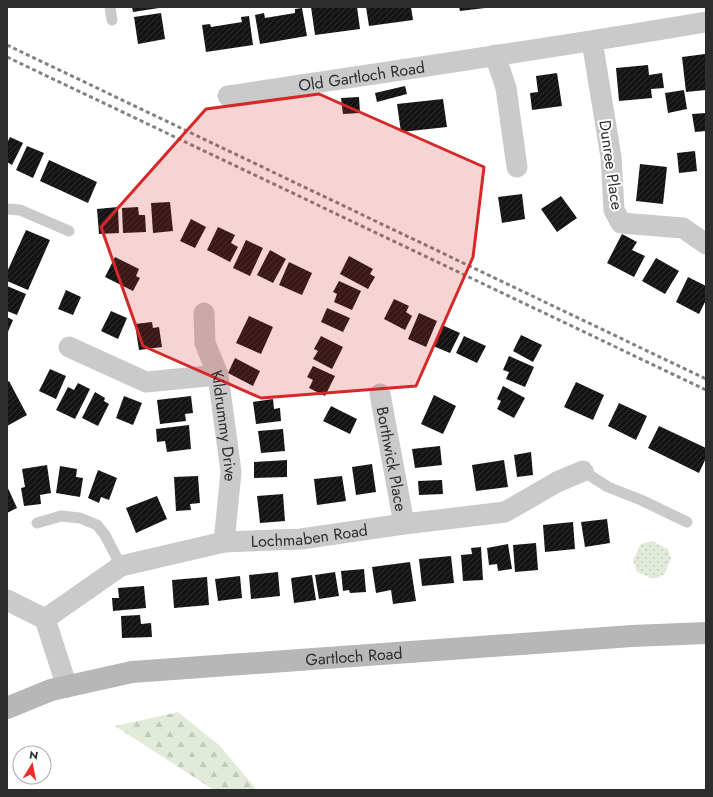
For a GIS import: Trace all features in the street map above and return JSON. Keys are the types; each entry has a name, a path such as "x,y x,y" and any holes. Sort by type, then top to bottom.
{"main road":[{"name":"Gartloch Road","path":"7,708 51,690 132,672 632,636 706,633"}],"street":[{"name":"Old Gartloch Road","path":"228,96 592,41 706,22"},
{"name":"Dunree Place","path":"592,41 611,157 614,210 617,216 621,222 683,228 706,244"},
{"path":"494,55 506,88 517,167"},
{"name":"Kildrummy Drive","path":"204,313 205,344 218,375 231,472 224,542"},
{"path":"69,347 146,382 218,375"},
{"name":"Borthwick Place","path":"380,394 404,524"},
{"name":"Lochmaben Road","path":"45,619 121,566 224,542 300,539 404,524 505,512 558,482 583,471"},
{"path":"7,600 45,619 67,687"}],"lane":[{"path":"110,7 112,20"},
{"path":"7,209 20,210 68,231"},
{"path":"583,471 608,487 641,500 687,522"},
{"path":"37,523 62,516 80,518 97,525 105,534 121,566"}],"highlighted area":[{"path":"319,94 484,167 473,257 416,386 261,398 143,346 101,227 206,109"}],"green space":[{"path":"652,541 668,549 671,559 664,575 653,579 637,572 633,560 641,544"},
{"path":"178,712 219,745 257,790 214,790 115,726"}],"building":[{"path":"132,7 159,7 159,8 133,12"},
{"path":"311,7 357,7 360,29 315,35"},
{"path":"366,7 411,7 413,20 369,26"},
{"path":"459,7 485,7 485,8 460,11"},
{"path":"302,8 307,36 260,44 255,15 264,13 265,18 295,13 295,9"},
{"path":"161,13 165,39 138,44 134,17"},
{"path":"249,16 253,45 206,52 202,25 210,24 211,27 242,22 241,17"},
{"path":"705,54 706,90 686,92 682,57"},
{"path":"648,65 649,75 662,73 664,88 651,89 652,98 619,101 616,68"},
{"path":"557,73 562,106 532,110 530,93 538,92 536,76"},
{"path":"405,86 407,94 377,102 375,93"},
{"path":"684,90 687,109 668,113 665,93"},
{"path":"359,97 360,113 343,114 341,98"},
{"path":"443,99 447,127 401,132 397,104"},
{"path":"706,113 706,131 695,132 692,114"},
{"path":"10,137 23,143 12,165 7,162 7,143"},
{"path":"27,146 44,153 33,178 16,170"},
{"path":"695,151 697,171 679,173 677,153"},
{"path":"49,160 97,182 88,203 40,181"},
{"path":"640,164 667,167 663,204 636,201"},
{"path":"522,194 525,219 502,223 498,197"},
{"path":"561,196 577,218 557,232 541,209"},
{"path":"170,202 173,231 153,233 151,203"},
{"path":"118,207 119,233 99,234 97,209"},
{"path":"138,207 139,215 145,215 146,232 123,233 122,208"},
{"path":"191,219 206,227 195,248 180,241"},
{"path":"218,227 235,235 231,243 238,247 230,262 207,250"},
{"path":"26,230 50,240 28,290 7,281 7,272"},
{"path":"622,234 637,242 632,250 645,256 634,277 607,263"},
{"path":"246,240 263,248 250,276 233,268"},
{"path":"270,250 286,259 273,283 257,275"},
{"path":"349,256 373,269 370,274 375,277 368,289 340,274"},
{"path":"115,257 139,269 136,276 140,278 133,291 105,277"},
{"path":"656,258 679,271 665,294 642,281"},
{"path":"289,262 312,273 302,295 279,285"},
{"path":"688,277 706,286 706,300 699,314 676,302"},
{"path":"339,281 361,291 352,310 334,302 337,294 333,292"},
{"path":"7,286 26,294 17,315 7,311"},
{"path":"66,290 81,297 73,315 58,309"},
{"path":"394,299 409,306 406,312 412,316 405,330 384,319"},
{"path":"327,308 350,318 343,332 321,322"},
{"path":"111,311 127,318 118,339 101,331"},
{"path":"419,313 437,321 426,347 408,339"},
{"path":"249,316 273,327 261,354 236,343"},
{"path":"7,317 13,320 7,334"},
{"path":"152,322 153,328 159,327 162,347 139,350 135,324"},
{"path":"442,325 460,333 450,353 433,346"},
{"path":"521,335 542,345 533,362 513,351"},
{"path":"321,336 343,347 332,369 313,359 318,351 314,349"},
{"path":"464,336 486,346 477,363 456,353"},
{"path":"509,356 534,367 525,387 506,379 509,372 503,370"},
{"path":"235,358 260,371 253,386 228,373"},
{"path":"313,366 335,376 325,396 309,388 313,380 307,377"},
{"path":"50,369 66,376 56,399 39,391"},
{"path":"9,381 27,415 7,426 7,382"},
{"path":"576,382 604,395 593,420 564,407"},
{"path":"78,383 90,389 75,419 56,410 68,387 74,390"},
{"path":"503,386 525,398 514,418 497,409 501,401 497,399"},
{"path":"95,392 105,398 104,401 109,404 98,426 82,418"},
{"path":"434,395 456,406 443,434 421,424"},
{"path":"124,396 142,403 133,425 116,418"},
{"path":"191,396 193,413 185,414 186,421 160,424 157,400"},
{"path":"273,399 274,409 280,408 281,421 256,424 253,402"},
{"path":"619,403 647,416 636,440 608,426"},
{"path":"331,406 357,419 350,434 323,421"},
{"path":"189,425 191,449 167,452 165,441 157,442 156,429"},
{"path":"659,426 706,448 706,458 699,473 648,448"},
{"path":"283,429 285,451 261,453 258,431"},
{"path":"440,446 442,465 415,468 412,449"},
{"path":"531,452 533,475 517,477 514,455"},
{"path":"287,460 287,477 254,478 254,462"},
{"path":"504,460 508,487 476,491 472,465"},
{"path":"372,464 376,492 356,495 352,467"},
{"path":"47,465 51,493 40,495 41,504 24,506 21,488 25,487 22,469"},
{"path":"60,466 77,469 76,477 83,478 80,497 56,493"},
{"path":"98,470 117,478 109,500 101,497 99,503 88,498"},
{"path":"198,476 200,503 190,504 191,510 176,511 174,477"},
{"path":"342,476 346,501 317,505 314,479"},
{"path":"442,480 443,494 419,495 418,481"},
{"path":"7,486 17,508 7,513"},
{"path":"283,494 285,521 260,523 257,496"},
{"path":"157,496 167,519 136,533 126,508"},
{"path":"607,519 610,543 585,547 581,522"},
{"path":"573,522 575,549 545,552 543,525"},
{"path":"536,543 538,570 515,572 513,545"},
{"path":"508,544 512,569 498,571 497,564 489,565 487,548"},
{"path":"481,547 483,580 463,581 461,555 472,554 471,548"},
{"path":"451,556 454,583 422,586 419,559"},
{"path":"410,562 416,601 393,604 391,590 376,593 372,567"},
{"path":"364,569 366,592 350,593 349,590 343,591 341,571"},
{"path":"278,572 280,596 251,599 249,575"},
{"path":"335,572 339,596 319,599 315,575"},
{"path":"312,575 316,600 294,603 291,578"},
{"path":"240,576 242,598 218,601 215,579"},
{"path":"207,577 209,605 174,608 172,580"},
{"path":"144,586 146,608 113,611 112,598 119,598 118,588"},
{"path":"140,615 141,624 151,623 152,637 122,638 121,616"}],"railway":[{"path":"7,45 706,379"},
{"path":"7,57 706,390"}]}
